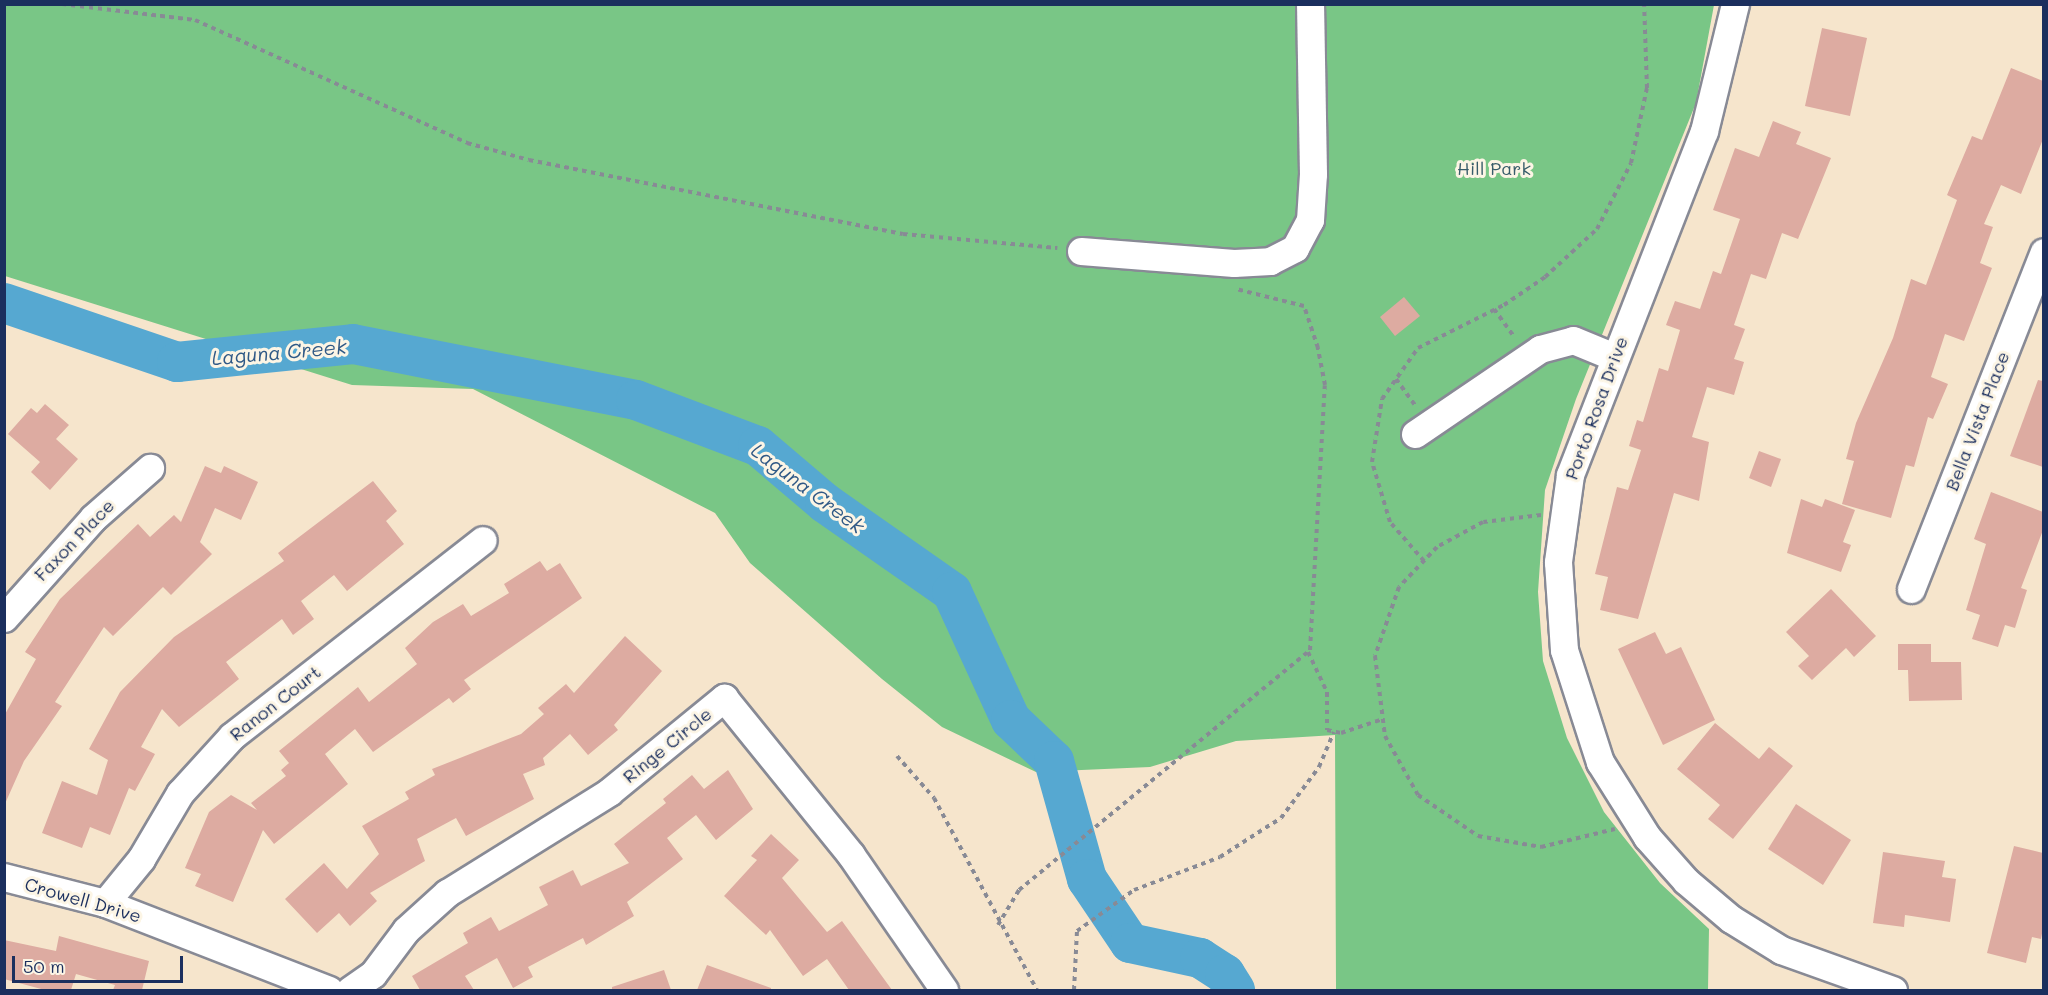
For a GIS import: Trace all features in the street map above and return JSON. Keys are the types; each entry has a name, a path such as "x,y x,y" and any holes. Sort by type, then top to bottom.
{"street":[{"path":"1081,252 1234,263 1270,261 1295,248 1310,220 1313,174 1310,4"},
{"name":"Porto Rosa Drive","path":"1735,4 1704,131 1578,446 1562,520 1558,592 1564,650 1600,762 1634,818 1686,881 1739,924 1808,963 1893,990"},
{"name":"Bella Vista Place","path":"1911,589 2043,252"},
{"path":"1422,429 1528,357 1573,340 1614,357"},
{"name":"Faxon Place","path":"4,618 72,540 150,468"},
{"name":"Ranon Court","path":"105,903 141,859 180,793 232,736 483,540"},
{"name":"Ringe Circle","path":"350,990 374,974 406,930 447,893 609,792 724,698 851,855 944,990"},
{"name":"Crowell Drive","path":"4,877 105,903 329,990"}],"path":[{"path":"62,4 195,20 467,143 529,160 903,234 1081,252"},
{"path":"1424,561 1389,522 1372,462 1382,399 1418,348 1494,309 1545,277 1597,228 1631,163 1647,88 1644,4"},
{"path":"1224,287 1304,306 1318,348 1325,385 1308,652 1327,692 1327,730 1334,732 1383,719"},
{"path":"1494,309 1528,357"},
{"path":"1396,379 1422,429"},
{"path":"1562,520 1528,513 1483,522 1437,548 1399,588 1375,656 1385,736 1418,795 1478,836 1541,847 1605,835 1634,818"},
{"path":"998,925 1019,890 1308,652"},
{"path":"1074,990 1077,931 1090,926 1126,901 1134,890 1220,857 1281,818 1319,767 1334,732"},
{"path":"897,756 934,798 998,925 1037,990"}],"green space":[{"name":"Hill Park","path":"5,5 1714,5 1696,103 1576,399 1545,490 1538,592 1543,661 1567,738 1604,812 1660,883 1709,929 1708,990 1336,990 1335,735 1236,741 1150,767 1036,772 942,727 882,679 750,563 715,513 473,389 352,385 5,276"}],"building":[{"path":"1822,28 1867,38 1850,116 1805,106"},
{"path":"2011,68 2043,81 2043,139 2021,194 2001,185 1984,224 1993,227 1980,263 1992,268 1964,341 1945,334 1931,377 1948,384 1933,419 1928,417 1914,467 1906,465 1891,518 1842,504 1854,461 1846,459 1856,423 1893,338 1911,279 1926,285 1957,200 1947,195 1972,136 1982,140"},
{"path":"1773,121 1801,132 1796,144 1831,158 1798,239 1782,233 1766,279 1751,274 1734,325 1745,329 1734,359 1744,362 1734,395 1707,387 1692,437 1709,442 1699,501 1674,493 1638,619 1600,610 1608,577 1595,574 1617,487 1628,490 1641,450 1629,446 1637,420 1643,422 1659,368 1668,371 1680,330 1666,325 1675,301 1700,309 1713,271 1721,274 1740,219 1713,210 1735,148 1759,157"},
{"path":"1404,297 1420,316 1395,336 1380,317"},
{"path":"2038,380 2043,381 2043,467 2010,456"},
{"path":"45,404 69,425 56,439 78,459 50,490 31,472 40,462 8,434 31,408 37,413"},
{"path":"1759,451 1781,459 1771,487 1749,478"},
{"path":"205,466 221,473 224,466 258,482 241,520 215,508 200,542 212,554 171,595 163,587 113,636 104,627 55,702 62,706 24,761 4,806 4,716 36,659 25,652 60,599 138,524 150,537 174,515 181,522"},
{"path":"373,481 397,511 386,521 404,544 347,591 334,575 301,601 314,619 293,635 282,619 226,662 239,679 179,727 162,709 141,747 155,754 135,791 129,788 110,835 90,827 82,848 42,833 62,781 97,795 108,760 89,749 120,692 174,637 284,561 278,553"},
{"path":"1991,492 2043,512 2043,530 2021,588 2027,590 2015,628 2005,625 1998,647 1972,639 1980,615 1966,610 1986,544 1974,539"},
{"path":"1801,499 1822,507 1825,499 1855,510 1843,542 1851,545 1841,572 1787,553"},
{"path":"540,561 547,571 560,563 582,598 464,680 471,689 453,703 449,698 373,752 355,729 325,754 348,784 274,844 263,830 233,902 195,886 201,874 185,868 209,812 231,795 257,810 251,803 286,776 281,770 289,763 279,751 358,687 369,702 417,664 405,648 433,622 463,604 471,616 509,593 504,584"},
{"path":"1831,589 1876,636 1854,657 1846,648 1812,680 1798,666 1809,656 1786,632"},
{"path":"1655,632 1666,654 1681,647 1715,720 1663,745 1618,649"},
{"path":"625,636 662,671 614,725 618,730 588,755 570,734 543,758 545,765 523,774 534,799 466,836 456,818 417,839 425,861 370,893 377,901 350,926 339,913 317,933 285,899 324,863 347,889 379,854 362,826 409,799 405,792 435,775 432,769 521,734 544,714 538,708 566,684 574,693"},
{"path":"1898,644 1931,644 1931,662 1961,662 1962,700 1909,701 1908,670 1898,670"},
{"path":"1715,723 1759,759 1769,747 1793,766 1733,839 1708,819 1720,805 1677,769"},
{"path":"728,770 753,809 716,840 696,815 667,838 683,859 627,902 634,916 586,945 583,938 528,967 533,977 513,988 497,958 465,976 474,990 420,990 412,976 468,943 463,933 491,917 499,931 548,905 539,887 573,870 581,886 629,863 614,844 666,803 663,799 692,775 704,789"},
{"path":"1796,804 1851,840 1823,885 1768,849"},
{"path":"771,834 799,860 782,878 827,932 842,921 892,990 849,990 827,959 803,976 770,930 766,935 724,896 757,860 751,856"},
{"path":"2014,846 2043,853 2043,928 2041,939 2032,937 2026,963 1987,953"},
{"path":"1883,852 1945,861 1942,877 1956,879 1950,922 1905,915 1904,927 1873,923"},
{"path":"59,936 149,961 142,990 113,990 115,985 76,974 71,990 45,990 4,979 4,940 56,951"},
{"path":"707,965 771,988 771,990 697,990"},
{"path":"664,970 671,990 612,990 612,987"}],"waterway":[{"name":"Laguna Creek","path":"4,303 177,362 353,344 636,400 758,446 825,503 952,592 1011,720 1054,761 1087,879 1130,943 1200,958 1225,974 1235,990"}]}
